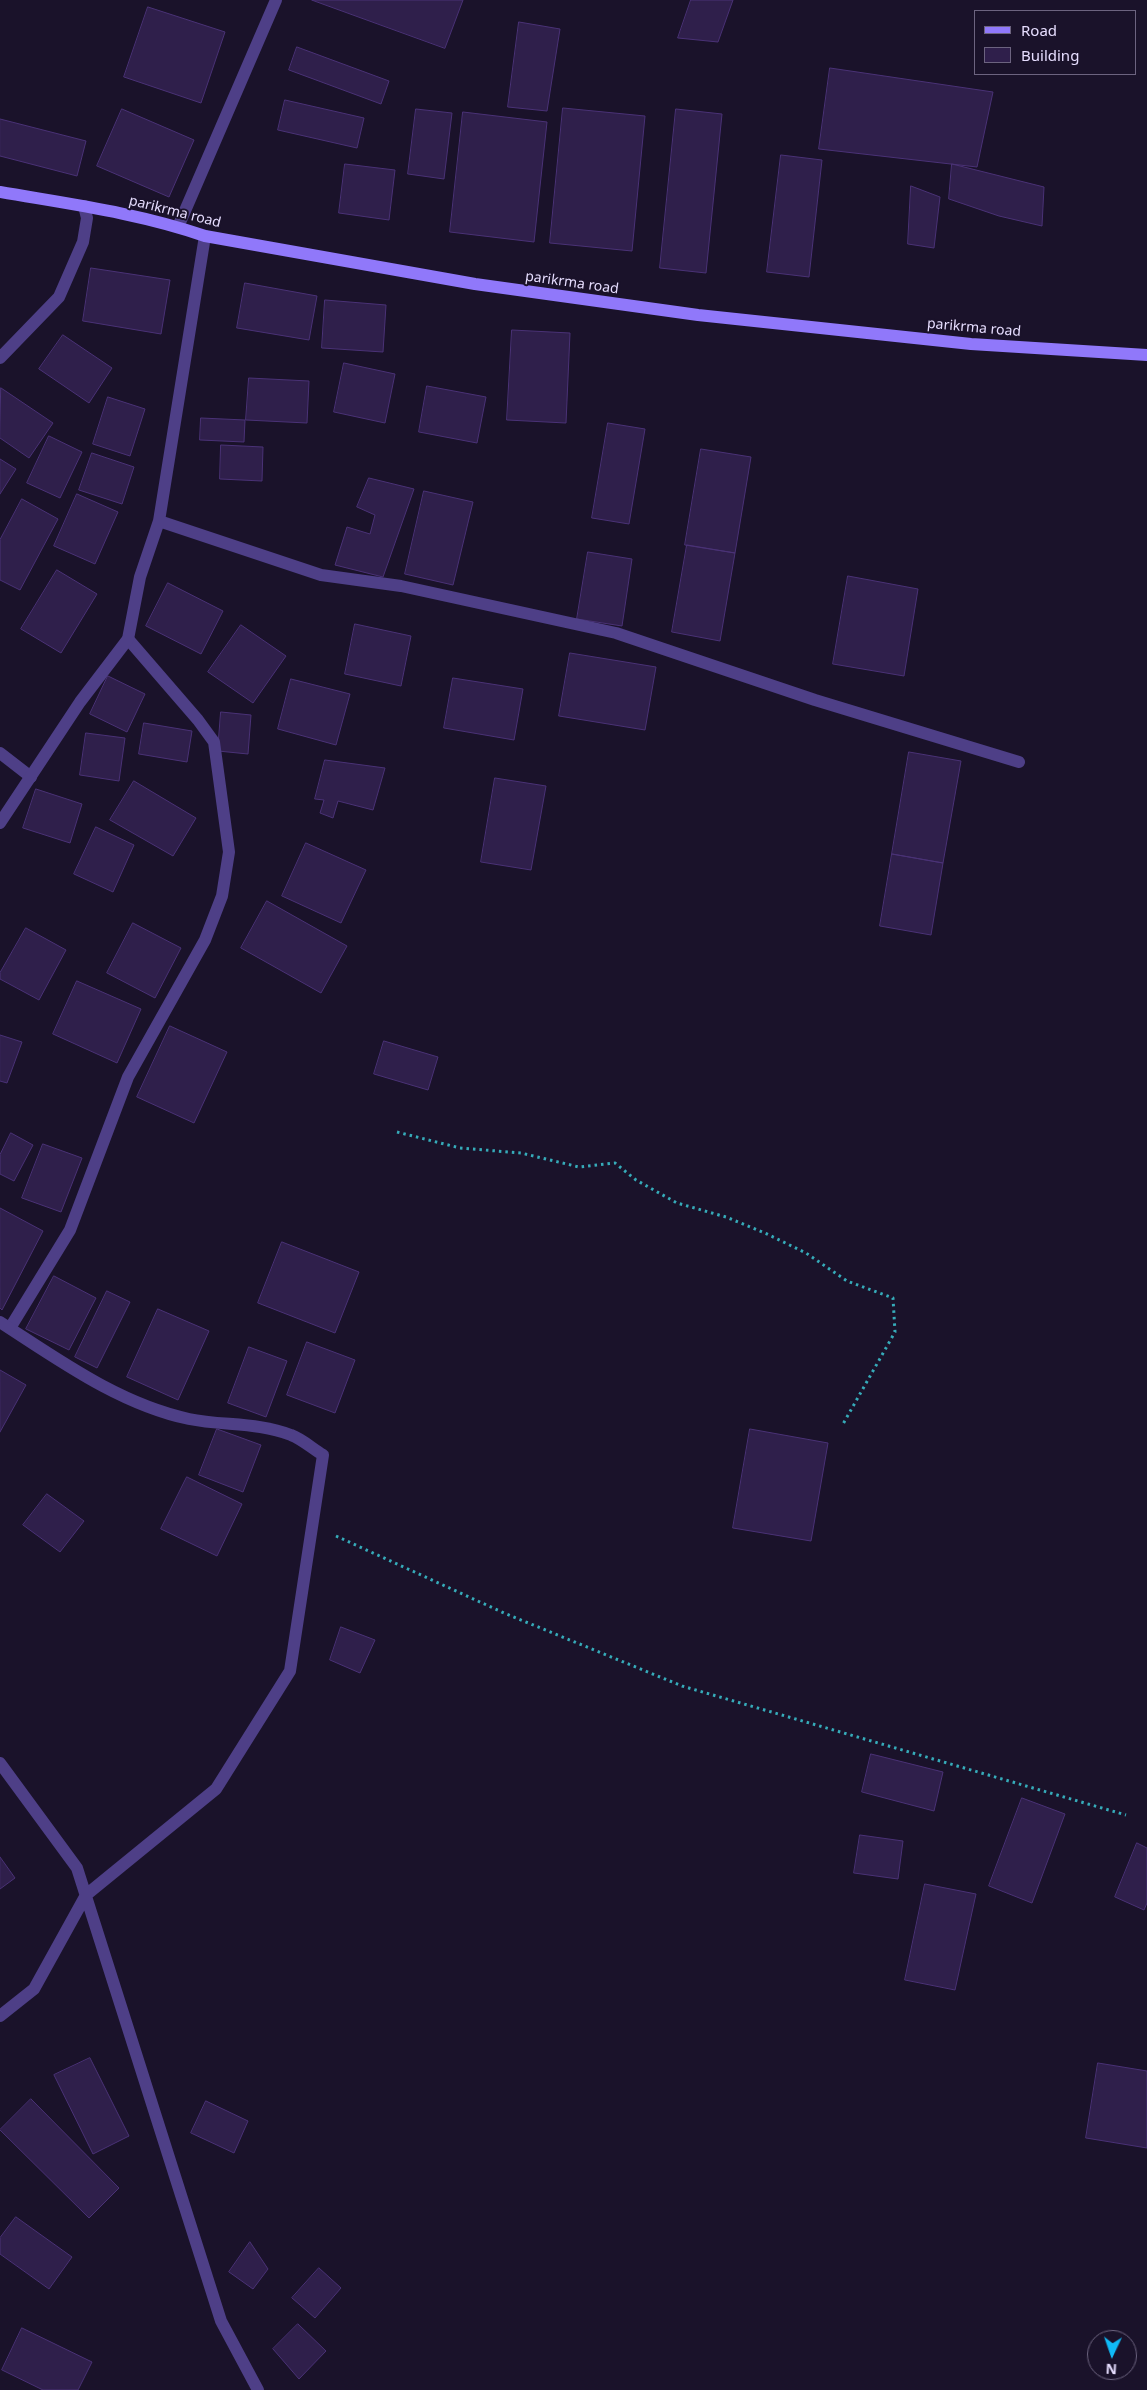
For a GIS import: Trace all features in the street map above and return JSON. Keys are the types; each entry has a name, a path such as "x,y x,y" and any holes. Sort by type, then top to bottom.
{"street":[{"path":"178,227 276,0"},
{"name":"parikrma road","path":"0,192 84,206 178,227 205,236 475,284 698,315 971,344 1147,355"},
{"path":"0,358 59,297 83,242 87,218 84,206"},
{"path":"0,823 80,702 128,639 140,577 159,521 205,236"},
{"path":"159,521 321,575 401,586 616,633 815,700 1019,762"},
{"path":"0,2016 34,1989 86,1895 216,1789 260,1722 290,1671 323,1455 292,1436 264,1427 189,1419 142,1404 90,1379 5,1325 70,1230 128,1076 206,940 222,896 229,852 214,742 198,720 128,639"},
{"path":"0,754 31,777"},
{"path":"0,1763 77,1868 222,2321 258,2390"}],"path":[{"path":"397,1132 460,1148 521,1153 579,1168 615,1163 636,1180 678,1203 726,1217 767,1234 806,1253 847,1281 893,1298 895,1332 843,1424"},
{"path":"313,1525 504,1614 682,1686 1126,1815"}],"building":[{"path":"312,0 463,0 445,48"},
{"path":"691,0 733,0 718,42 678,38"},
{"path":"148,7 225,32 201,103 124,77"},
{"path":"519,22 560,29 547,111 508,107"},
{"path":"297,47 389,81 381,104 289,70"},
{"path":"830,68 993,92 977,167 819,149"},
{"path":"285,100 364,118 357,148 278,130"},
{"path":"563,108 645,116 632,251 550,243"},
{"path":"122,109 194,140 169,197 97,166"},
{"path":"416,109 452,113 444,179 408,174"},
{"path":"676,109 722,114 706,273 660,268"},
{"path":"463,112 547,122 534,242 450,232"},
{"path":"0,119 86,141 77,176 0,156"},
{"path":"781,155 822,160 809,277 767,272"},
{"path":"345,164 395,170 389,220 339,213"},
{"path":"952,164 1044,187 1042,226 999,216 949,199"},
{"path":"911,186 940,197 934,248 908,244"},
{"path":"91,268 170,280 161,334 83,321"},
{"path":"245,283 317,296 309,340 237,328"},
{"path":"325,300 386,305 383,352 322,348"},
{"path":"512,330 570,333 566,423 507,420"},
{"path":"63,335 112,368 89,403 39,369"},
{"path":"344,363 395,374 385,423 334,412"},
{"path":"249,378 309,381 307,423 246,420"},
{"path":"427,386 486,397 477,443 419,432"},
{"path":"1,388 53,423 29,458 0,438"},
{"path":"108,397 145,409 130,456 93,444"},
{"path":"201,418 245,420 244,442 200,440"},
{"path":"608,423 645,429 629,524 592,518"},
{"path":"49,436 82,452 60,498 27,483"},
{"path":"221,445 263,447 262,481 220,479"},
{"path":"701,449 751,457 735,553 685,545"},
{"path":"92,453 134,467 122,504 79,490"},
{"path":"0,459 16,469 0,494"},
{"path":"369,478 414,489 383,577 335,565 347,527 370,534 375,515 357,507"},
{"path":"424,491 473,502 453,585 405,574"},
{"path":"77,494 118,512 95,564 54,546"},
{"path":"22,499 58,519 20,590 0,580 0,540"},
{"path":"687,545 735,553 720,641 672,632"},
{"path":"588,552 632,559 622,626 577,619"},
{"path":"57,570 97,594 61,653 21,629"},
{"path":"848,576 918,589 904,676 833,664"},
{"path":"168,583 223,611 201,654 146,626"},
{"path":"355,624 411,636 401,686 345,674"},
{"path":"241,625 286,656 253,703 208,672"},
{"path":"570,653 656,667 645,730 559,716"},
{"path":"108,676 145,694 127,732 90,714"},
{"path":"453,678 523,689 514,740 444,728"},
{"path":"291,679 350,694 336,745 278,729"},
{"path":"221,712 251,715 248,754 218,751"},
{"path":"144,723 192,731 187,762 139,754"},
{"path":"86,733 125,738 119,781 80,775"},
{"path":"909,752 961,761 943,863 892,854"},
{"path":"325,760 385,768 373,810 338,801 333,818 320,813 324,800 315,799"},
{"path":"495,778 546,786 531,870 481,862"},
{"path":"134,781 196,818 173,856 110,820"},
{"path":"36,789 82,804 70,843 23,828"},
{"path":"96,827 134,845 113,892 74,874"},
{"path":"306,843 366,870 341,923 282,896"},
{"path":"892,854 943,863 931,935 880,926"},
{"path":"267,901 347,946 321,993 241,948"},
{"path":"133,923 181,948 155,998 107,973"},
{"path":"26,928 66,950 39,1000 0,979 0,973"},
{"path":"77,981 141,1009 117,1063 53,1034"},
{"path":"170,1026 227,1052 194,1123 137,1097"},
{"path":"0,1035 22,1042 7,1083 0,1081"},
{"path":"384,1041 438,1057 428,1090 374,1074"},
{"path":"11,1133 33,1145 14,1181 0,1174 0,1155"},
{"path":"43,1144 82,1158 61,1212 22,1198"},
{"path":"0,1208 43,1231 2,1310 0,1308"},
{"path":"282,1242 359,1272 335,1333 258,1303"},
{"path":"54,1276 96,1298 69,1350 26,1329"},
{"path":"107,1291 130,1302 97,1368 75,1357"},
{"path":"158,1309 209,1331 178,1400 127,1377"},
{"path":"307,1342 355,1360 335,1413 287,1395"},
{"path":"249,1347 287,1361 266,1417 228,1403"},
{"path":"0,1370 26,1385 0,1432"},
{"path":"217,1429 261,1445 243,1492 199,1475"},
{"path":"750,1429 828,1443 811,1541 733,1528"},
{"path":"187,1477 242,1504 217,1556 161,1529"},
{"path":"47,1494 84,1521 60,1552 23,1525"},
{"path":"341,1627 375,1640 360,1673 330,1660"},
{"path":"871,1754 943,1772 934,1811 862,1792"},
{"path":"1022,1798 1065,1814 1032,1903 989,1886"},
{"path":"860,1835 903,1841 898,1879 854,1873"},
{"path":"1137,1843 1147,1848 1147,1903 1144,1910 1115,1897"},
{"path":"0,1857 15,1878 0,1889"},
{"path":"925,1884 976,1894 955,1990 905,1980"},
{"path":"90,2058 129,2136 93,2154 54,2075"},
{"path":"1098,2063 1147,2071 1147,2148 1086,2138"},
{"path":"31,2099 119,2188 89,2218 0,2130"},
{"path":"206,2101 248,2121 234,2153 191,2133"},
{"path":"16,2217 72,2257 49,2289 0,2254 0,2238"},
{"path":"250,2242 268,2269 253,2289 229,2272"},
{"path":"319,2268 341,2288 315,2318 292,2298"},
{"path":"298,2324 326,2351 299,2379 273,2349"},
{"path":"22,2328 92,2362 78,2390 43,2390 2,2370"}]}
